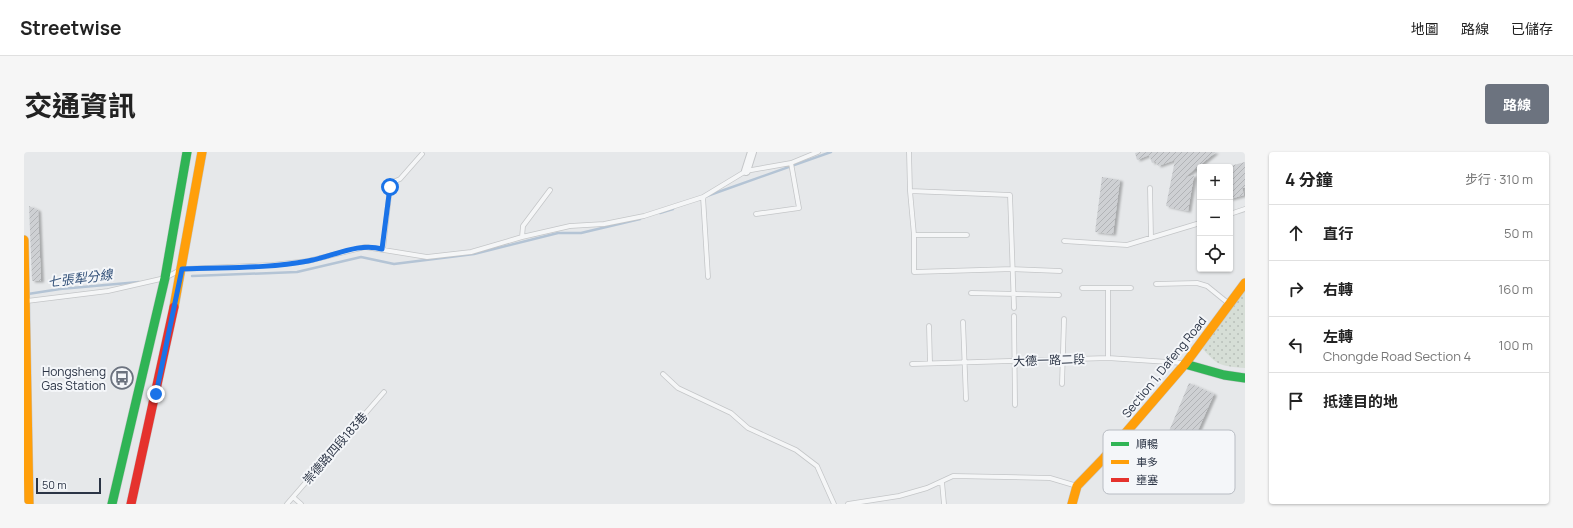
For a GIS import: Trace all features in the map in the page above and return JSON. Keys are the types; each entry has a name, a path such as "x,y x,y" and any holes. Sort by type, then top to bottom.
{"street":[{"path":"112,504 165,278 187,152"},
{"path":"131,504 182,269 202,152"},
{"path":"746,171 752,152"},
{"path":"24,240 29,504"},
{"name":"Section 1, Dafeng Road","path":"1128,430 1185,364 1230,305 1245,282"},
{"path":"1185,364 1224,375 1245,378"},
{"name":"Section 1, Dafeng Road","path":"1072,504 1077,486 1103,459"}],"lane":[{"path":"24,301 108,291 165,278 182,269 272,265 308,261 365,246 427,257 471,252 522,237 570,226 604,224 638,217 703,197 746,171 790,163 818,152"},
{"path":"909,152 910,191 914,235 914,272 1013,269 1060,271"},
{"path":"382,249 390,187 393,182 400,179 422,154"},
{"path":"756,214 799,208 790,163"},
{"path":"1150,188 1151,238"},
{"path":"522,237 523,226 550,190"},
{"path":"910,191 1010,195 1014,308"},
{"path":"703,197 708,277"},
{"path":"1233,213 1245,209"},
{"path":"1064,242 1127,245 1197,224"},
{"path":"914,235 967,235"},
{"path":"1156,284 1197,283 1207,286 1230,305"},
{"path":"1082,288 1131,288"},
{"path":"1108,288 1108,358"},
{"path":"970,293 1059,295"},
{"path":"1014,316 1015,405"},
{"path":"1062,384 1064,319"},
{"path":"963,322 966,399"},
{"path":"929,326 930,364"},
{"name":"大德一路二段","path":"912,364 1108,358 1185,364"},
{"path":"662,374 678,388 731,413 748,428 796,450 817,466 834,504"},
{"name":"崇德路四段183巷","path":"287,504 384,392"},
{"path":"848,504 899,496 927,488 952,476 1050,478 1077,486"},
{"path":"942,482 944,504"},
{"path":"293,497 301,504"}],"shaded area":[{"path":"1245,288 1245,368 1225,366 1216,362 1202,348"}],"building":[{"path":"1216,152 1201,164 1197,164 1197,167 1184,178 1194,175 1188,211 1166,206 1175,160 1158,166 1156,161 1152,163 1149,155 1137,160 1135,153"},
{"path":"1245,162 1245,188 1242,188 1244,195 1233,198 1233,165"},
{"path":"1102,177 1120,180 1113,234 1095,232"},
{"path":"29,206 38,210 41,281 32,281"},
{"path":"1189,383 1214,394 1198,430 1169,430"}],"waterway":[{"path":"707,196 831,152"},
{"path":"660,213 673,209"},
{"path":"192,276 297,272 361,257 394,264 474,254 558,233 581,233 640,219"},
{"name":"七張犁分線","path":"28,294 60,289 139,282"}],"traffic: fast":[{"path":"112,504 165,278 187,152"},
{"path":"1185,364 1224,375 1245,378"}],"traffic: slow":[{"path":"174,307 202,152"},
{"path":"24,240 29,504"},
{"path":"1128,430 1185,364 1245,283"},
{"path":"1072,504 1077,486 1103,459"}],"traffic: jam":[{"path":"131,504 174,307"}],"place":[{"name":"Hongsheng Gas Station","path":"122,378"}],"route":[{"path":"156,394 182,269 272,265 308,261 365,246 382,249 390,187"}]}
